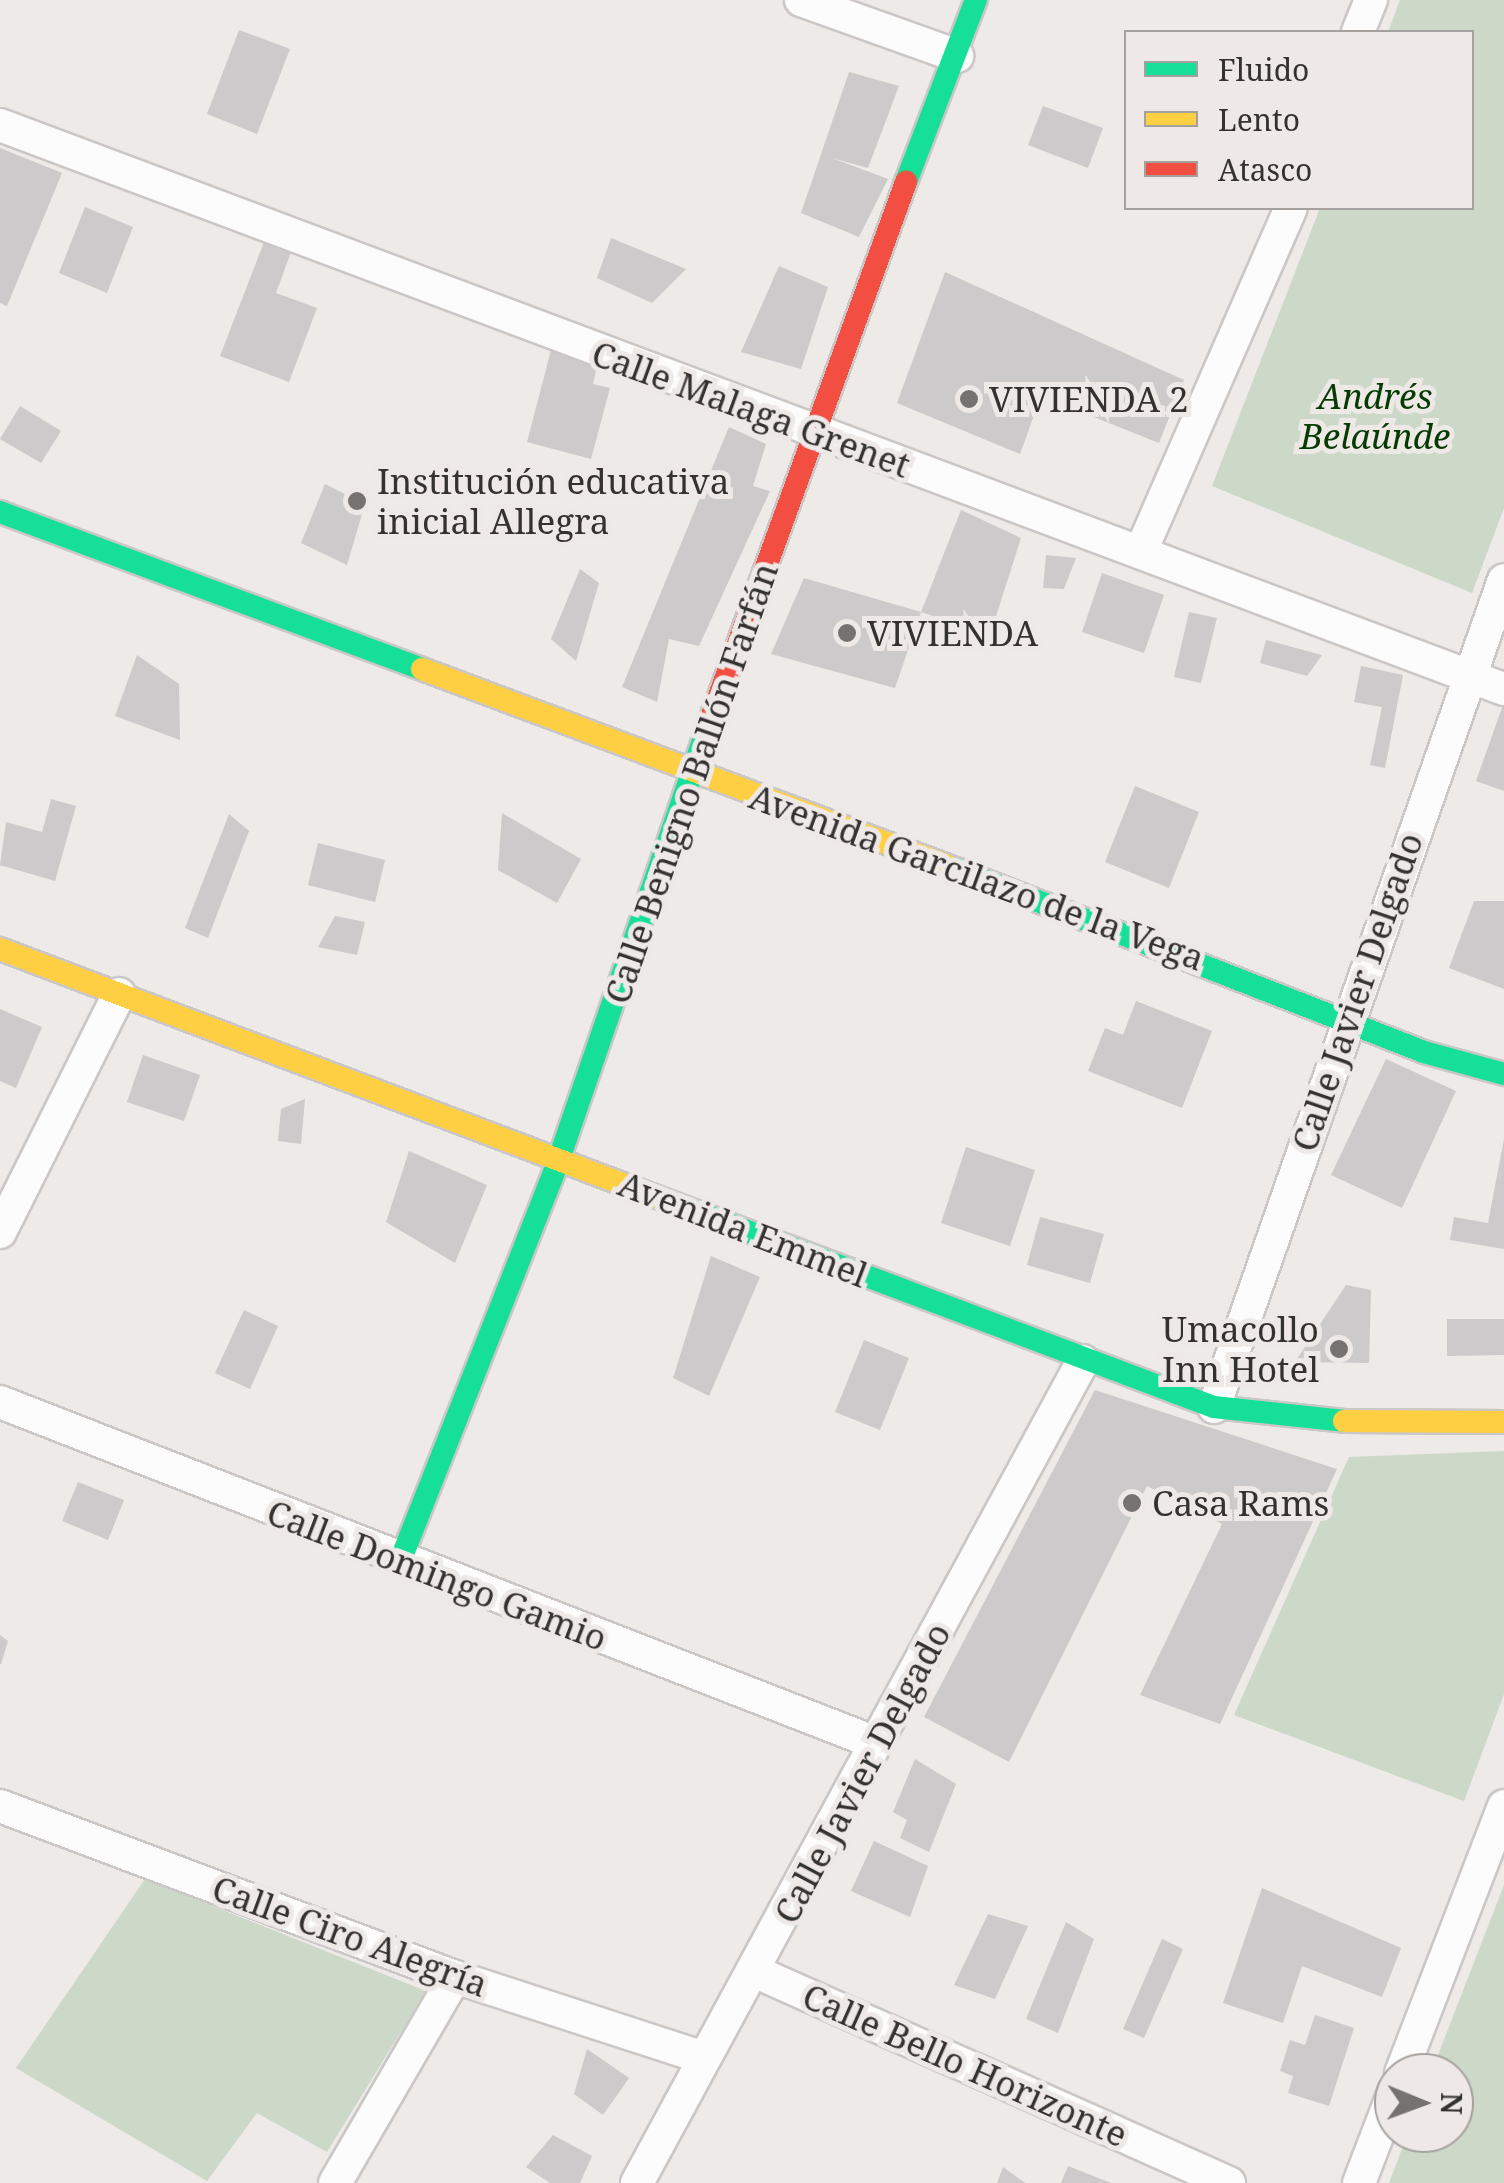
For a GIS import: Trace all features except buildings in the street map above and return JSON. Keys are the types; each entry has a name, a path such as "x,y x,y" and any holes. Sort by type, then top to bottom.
{"street":[{"path":"800,0 957,56"},
{"name":"Calle Benigno Ballón Farfán","path":"400,1564 559,1159 698,772 810,432 976,0"},
{"path":"1359,30 1371,0"},
{"name":"Calle Malaga Grenet","path":"0,125 810,432 1504,689"},
{"path":"1141,552 1289,210"},
{"name":"Avenida Garcilazo de la Vega","path":"0,512 1350,1016 1424,1052 1504,1074"},
{"name":"Calle Javier Delgado","path":"1214,1406 1464,677 1504,580"},
{"name":"Avenida Emmel","path":"0,949 1082,1360 1214,1406 1313,1422 1504,1422"},
{"path":"0,1232 119,994"},
{"name":"Calle Javier Delgado","path":"638,2183 704,2058 756,1972 1082,1360"},
{"name":"Calle Domingo Gamio","path":"0,1402 400,1564 876,1743"},
{"name":"Calle Ciro Alegría","path":"0,1806 455,1977 704,2058"},
{"path":"1410,2053 1504,1806"},
{"name":"Calle Bello Horizonte","path":"756,1972 1229,2183"},
{"path":"335,2183 455,1977"},
{"path":"1359,2183 1374,2144"}],"green space":[{"name":"Andrés Belaúnde","path":"1400,0 1504,0 1504,508 1472,593 1212,486 1319,210 1474,210 1474,30 1389,30"},
{"path":"1504,1451 1504,1694 1464,1801 1234,1715 1349,1457"},
{"path":"145,1879 426,1991 327,2152 257,2113 207,2181 16,2068"},
{"path":"1504,1885 1504,2183 1389,2183 1400,2153 1474,2153 1474,2053 1439,2053"}],"traffic: fast":[{"path":"906,182 976,0"},
{"path":"0,512 422,669"},
{"path":"399,1564 559,1159 710,721"},
{"path":"948,866 1424,1052 1504,1074"},
{"path":"657,1197 1214,1407 1344,1421"}],"traffic: slow":[{"path":"422,669 948,866"},
{"path":"0,949 657,1197"},
{"path":"1344,1421 1504,1422"}],"traffic: jam":[{"path":"710,721 906,182"}],"place":[{"name":"VIVIENDA 2","path":"969,399"},
{"name":"Institución educativa inicial Allegra","path":"357,501"},
{"name":"VIVIENDA","path":"847,633"},
{"name":"Umacollo Inn Hotel","path":"1339,1349"},
{"name":"Casa Rams","path":"1132,1503"}]}
